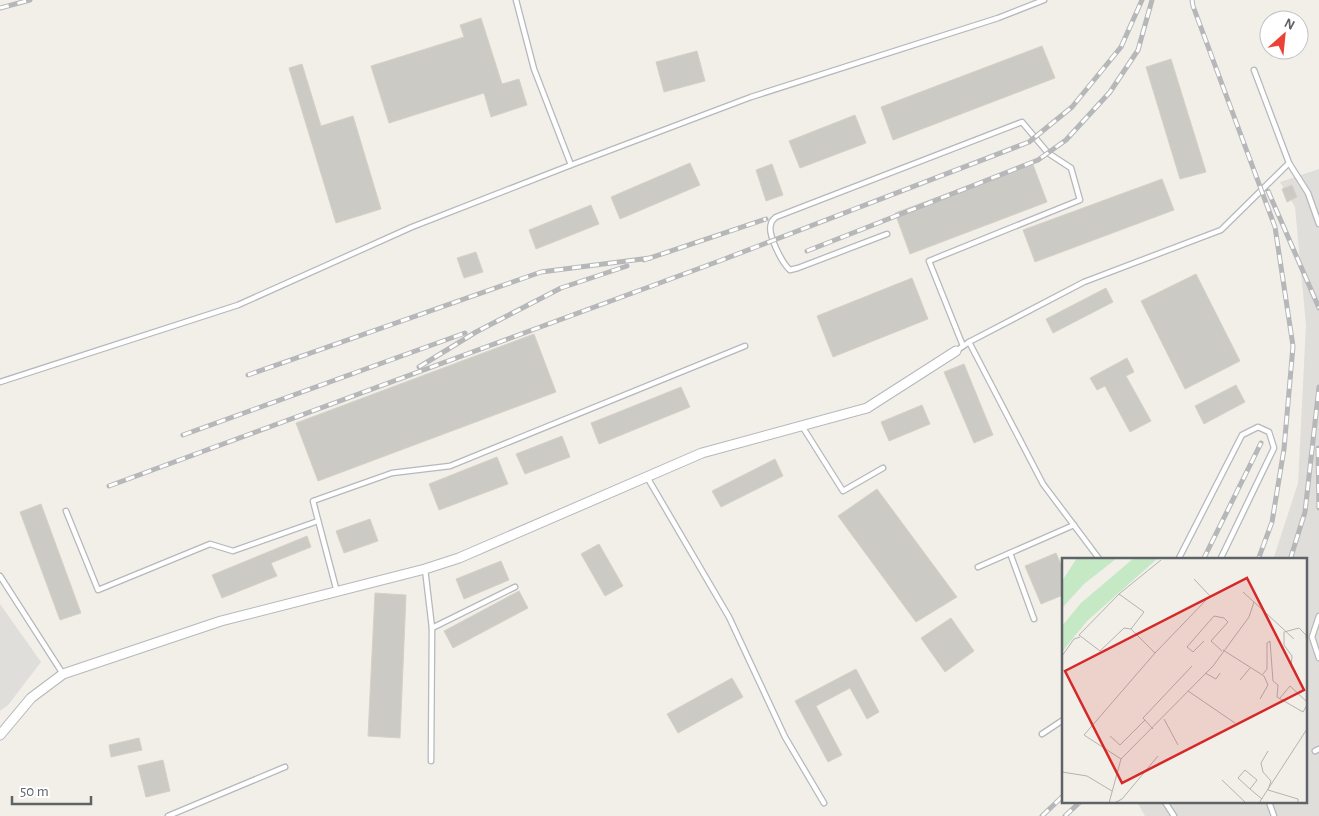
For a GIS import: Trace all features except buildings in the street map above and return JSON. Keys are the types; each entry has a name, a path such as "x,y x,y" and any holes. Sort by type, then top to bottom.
{"street":[{"path":"0,735 31,698 63,674 221,621 425,569 459,558 702,453 867,408 960,349"}],"lane":[{"path":"516,0 534,69 571,165"},
{"path":"0,382 238,304 412,227 751,97 998,18 1044,0"},
{"path":"1254,70 1289,163 1308,193 1319,224"},
{"path":"886,234 790,270 784,265 770,233 770,224 776,217 1022,122 1048,153 1071,168 1080,200 929,261 960,349 969,342 1084,282 1221,230 1289,163"},
{"path":"969,342 1043,484 1099,558"},
{"path":"337,592 313,501 392,473 450,466 745,346"},
{"path":"802,426 843,491 883,468"},
{"path":"1179,558 1242,435 1258,428 1270,432 1274,448 1221,558"},
{"path":"647,477 728,617 784,737 824,802"},
{"path":"66,511 98,590 210,544 233,552 318,521"},
{"path":"978,567 1074,525"},
{"path":"1010,553 1034,619"},
{"path":"425,569 432,628 431,762"},
{"path":"0,576 63,674"},
{"path":"432,628 515,587"},
{"path":"1319,616 1312,637 1319,658"},
{"path":"1042,734 1062,721"},
{"path":"168,816 285,766"},
{"path":"1167,804 1174,816"},
{"path":"1270,804 1274,816"}],"shaded area":[{"path":"1319,169 1319,816 1145,816 1138,804 1306,804 1306,558 1274,558 1298,483 1306,325 1295,207 1280,182"},
{"path":"0,604 41,662 8,705 0,711"}],"railway":[{"path":"0,8 30,0"},
{"path":"109,486 722,260 1029,142 1072,107 1121,47 1142,0"},
{"path":"807,251 1038,160 1066,140 1110,92 1138,50 1152,0"},
{"path":"1192,0 1275,227 1293,346 1284,449 1272,522 1259,558"},
{"path":"1268,191 1319,308"},
{"path":"644,260 766,219"},
{"path":"248,375 541,272 650,258"},
{"path":"419,367 476,332 561,288 627,266"},
{"path":"183,435 465,333"},
{"path":"1291,558 1305,512 1319,387"},
{"path":"1204,558 1261,443"},
{"path":"1318,448 1319,508"},
{"path":"1042,816 1062,797"},
{"path":"1065,816 1078,804"}]}
